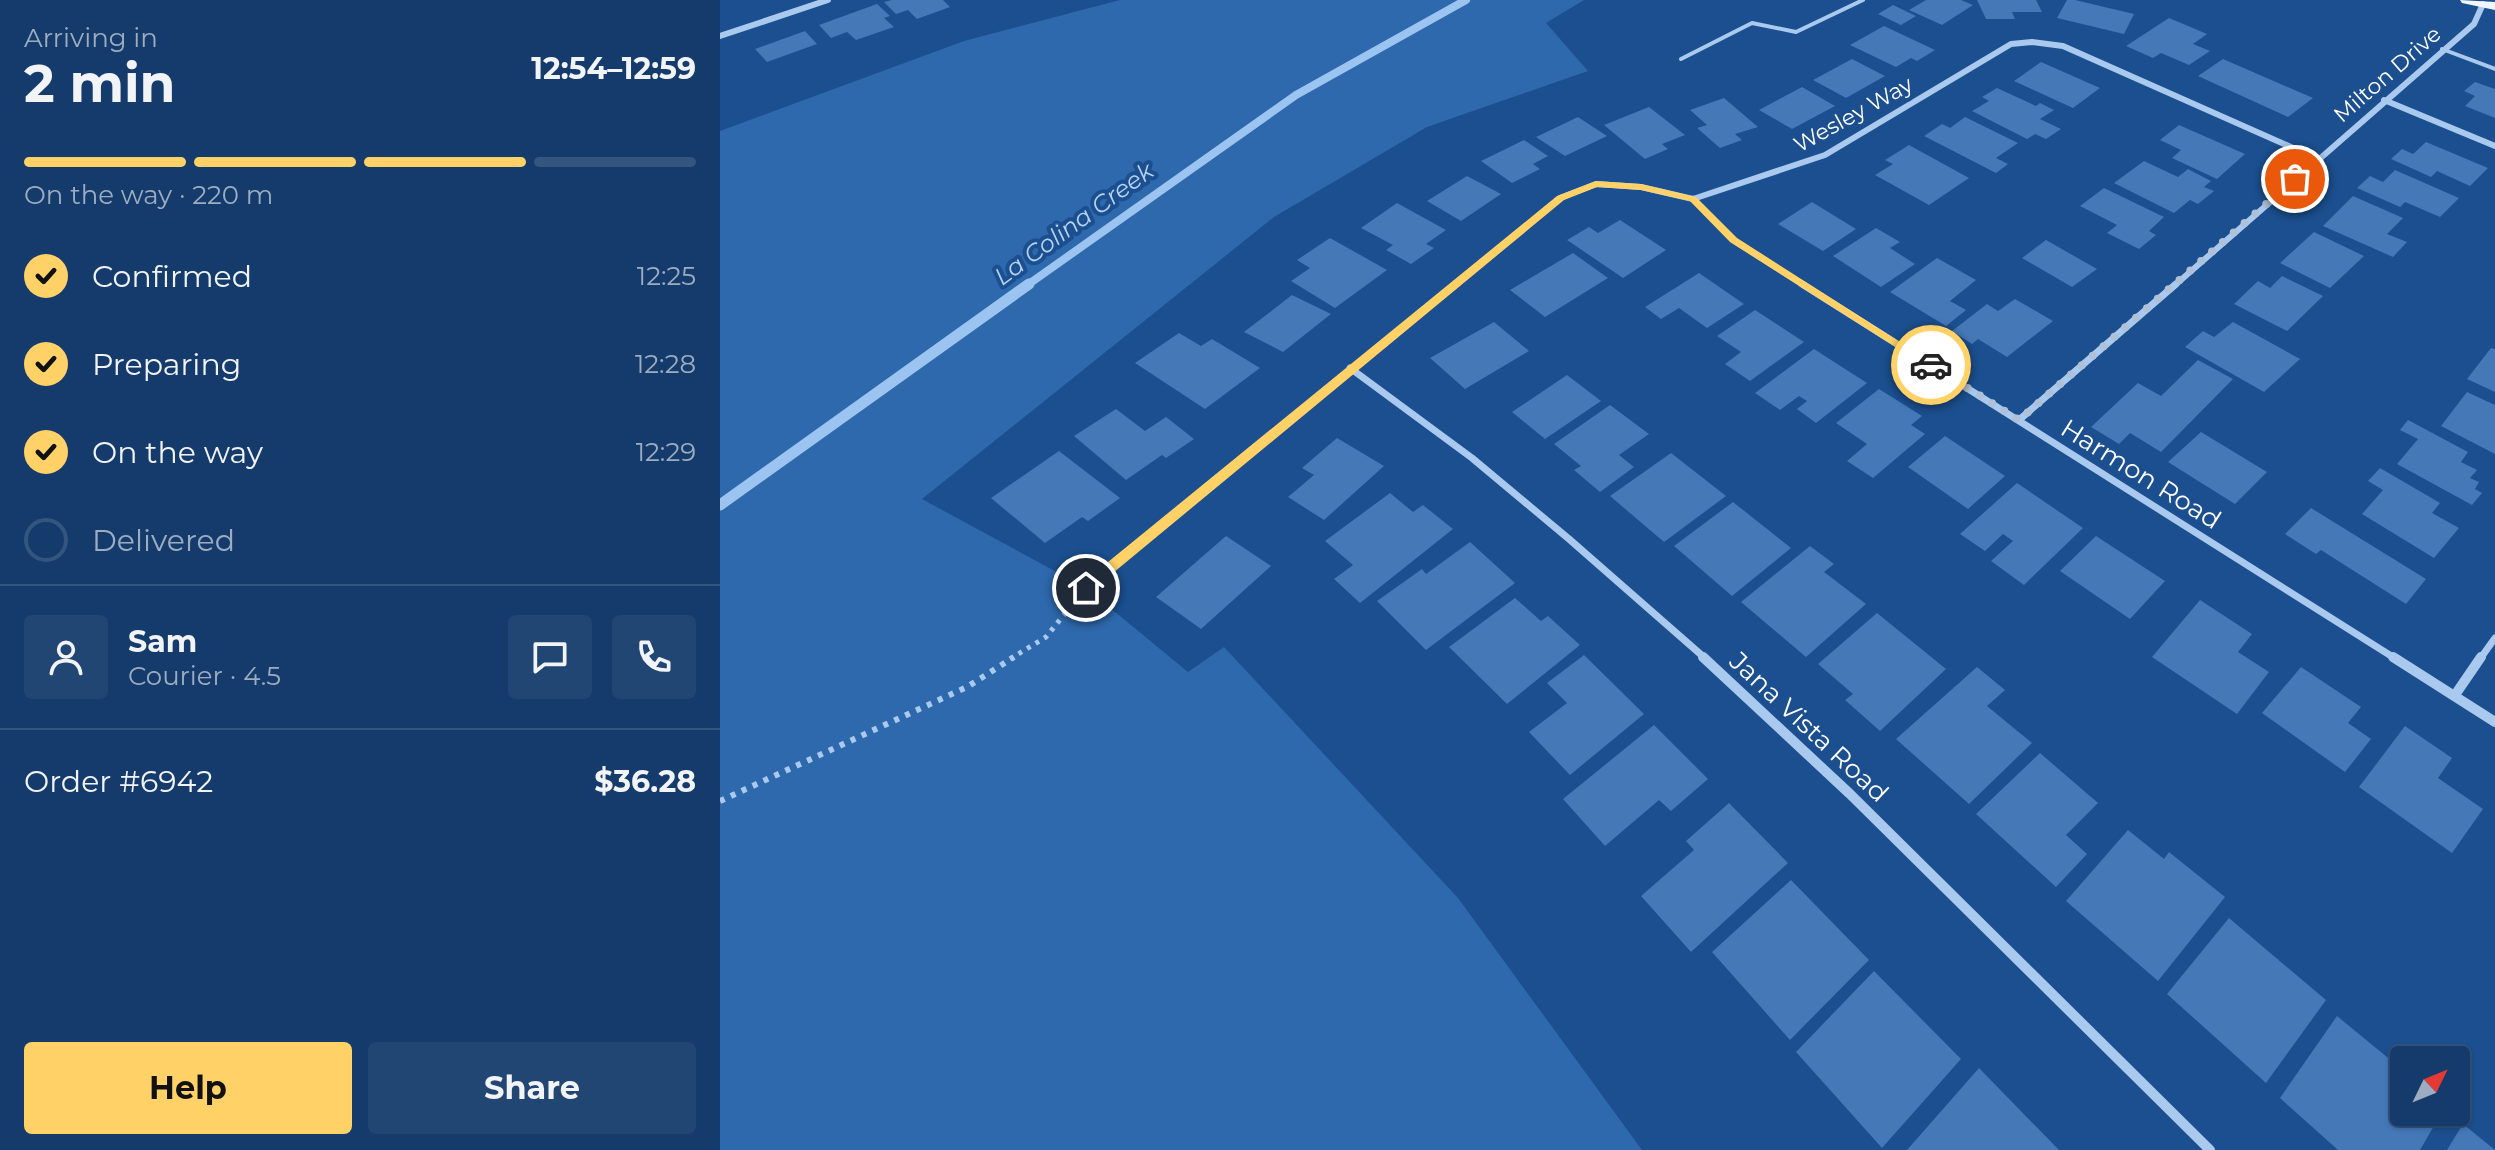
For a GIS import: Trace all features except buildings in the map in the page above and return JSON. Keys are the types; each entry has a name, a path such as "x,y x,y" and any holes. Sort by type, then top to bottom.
{"main road":[{"path":"2466,0 2489,5"}],"street":[{"path":"720,36 828,0"},
{"name":"Milton Drive","path":"2019,420 2474,24 2489,5"},
{"name":"Wesley Way","path":"1693,199 1825,155 2011,44 2032,42 2063,46 2318,159"},
{"path":"2384,100 2495,146"},
{"path":"1086,588 1560,198 1596,184 1641,187 1693,199"},
{"name":"Harmon Road","path":"1693,199 1733,240 2495,722"},
{"name":"Jana Vista Road","path":"1350,368 1470,456 1628,589 1839,781 2210,1150"},
{"path":"2455,695 2495,638"}],"lane":[{"path":"1681,59 1752,23 1796,32 1863,0"},
{"path":"2442,49 2495,69"}],"path":[{"path":"720,801 967,687 1046,637 1086,588"}],"shaded area":[{"path":"1120,0 1584,0 1546,23 1588,71 1427,127 1274,217 922,499 1086,588 1188,672 1224,647 1458,898 1642,1150 720,1150 720,131 964,41"}],"waterway":[{"name":"La Colina Creek","path":"1026,286 1296,95 1466,0"},
{"name":"La Colina Creek","path":"720,505 1029,284"}],"way so far":[{"path":"1931,365 2019,420 2295,179"}],"route":[{"path":"1086,588 1560,198 1596,184 1641,187 1693,199 1733,240 1931,365"}]}
